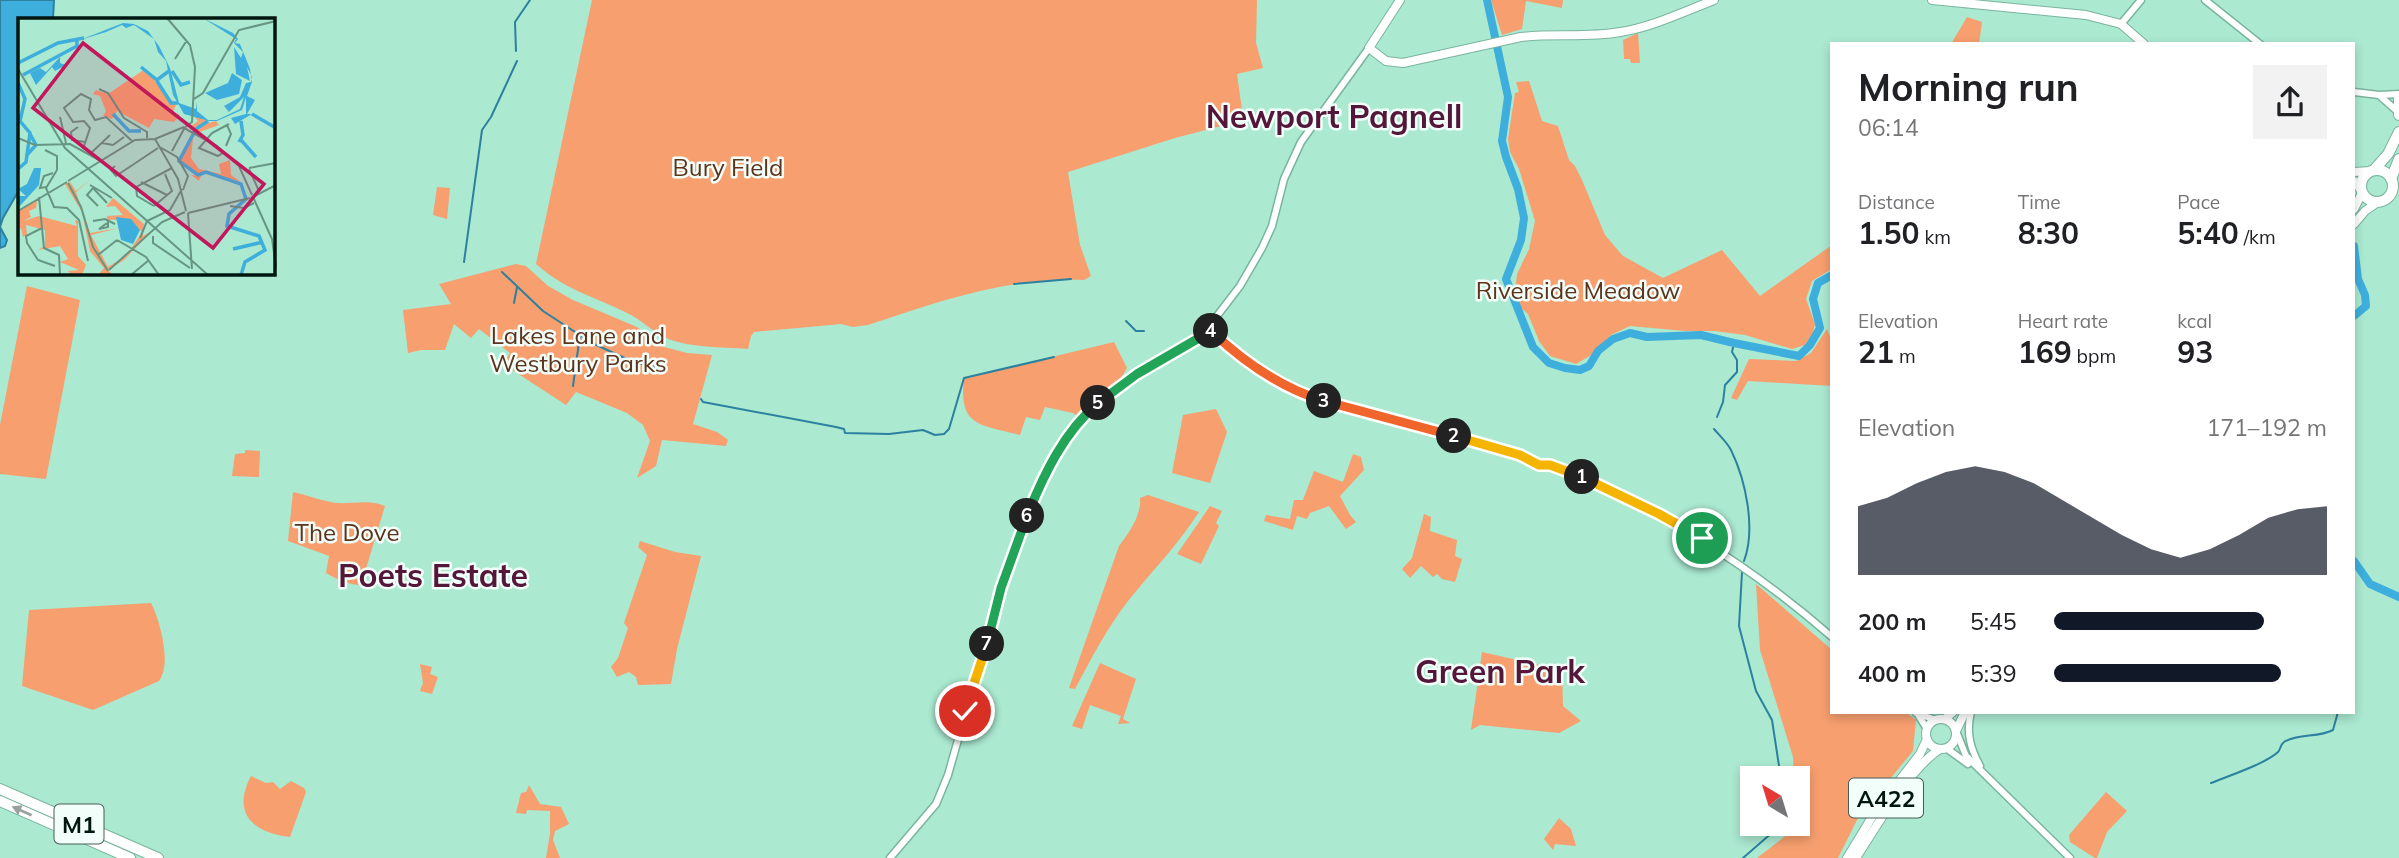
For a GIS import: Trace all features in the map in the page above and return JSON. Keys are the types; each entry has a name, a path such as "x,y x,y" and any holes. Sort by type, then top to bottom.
{"highway":[{"path":"2399,99 2399,113"},
{"path":"2399,132 2384,160 2362,179 2361,191 2368,200 2399,202"},
{"path":"2381,202 2392,192 2399,159"},
{"path":"2373,171 2382,171 2394,183"},
{"name":"M1","path":"0,789 158,858"},
{"name":"M1","path":"0,801 130,858"}],"main road":[{"path":"1401,0 1369,48 1386,61 1403,62 1521,37 1586,36 1624,32 1714,0"},
{"path":"1932,0 2076,13 2121,24 2142,42"},
{"path":"2355,172 2373,171"},
{"path":"2355,182 2361,191 2355,206"},
{"path":"2356,221 2365,211 2381,202"},
{"path":"1950,714 1940,719 1927,734 1932,746 1943,748 1955,740 1964,714"},
{"path":"1940,719 1952,723 1956,731"},
{"name":"A422","path":"1847,858 1875,812 1920,754 1927,734"},
{"name":"A422","path":"1857,858 1882,817 1926,759 1943,748"}],"street":[{"path":"2121,24 2141,0"},
{"path":"2206,0 2258,42"},
{"path":"891,858 939,799 1001,588 1033,500 1066,438 1090,410 1111,392 1209,330 1240,286 1262,248 1272,226 1284,179 1301,142 1369,48"},
{"path":"2355,92 2399,94"},
{"path":"2379,95 2399,113"},
{"path":"1209,330 1258,370 1290,389 1520,455 1539,465 1550,465 1659,514 1730,556 1830,635"},
{"path":"1917,714 1927,734"},
{"path":"1920,714 1940,719"},
{"path":"1970,714 1969,740 1984,774"},
{"path":"1956,731 1966,756 2067,858"},
{"path":"1943,748 1964,760 2067,858"}],"green space":[{"name":"Bury Field","path":"592,0 1257,0 1256,43 1263,68 1237,74 1242,110 1234,113 1234,120 1229,121 1229,124 1068,172 1080,245 1091,276 1084,280 1028,282 974,292 868,325 853,327 841,324 754,332 748,349 704,346 671,340 631,315 559,281 536,264"},
{"path":"1491,0 1563,0 1562,8 1526,1 1522,29 1502,35"},
{"path":"1967,17 1982,22 1979,42 1952,42"},
{"path":"1638,33 1640,63 1631,63 1630,59 1624,59 1623,40"},
{"name":"Riverside Meadow","path":"1529,81 1542,121 1558,126 1569,160 1582,180 1605,235 1623,256 1663,278 1722,250 1760,296 1830,246 1830,270 1812,281 1806,299 1815,324 1805,345 1792,349 1745,335 1630,326 1611,335 1593,354 1576,364 1550,356 1539,341 1528,314 1520,307 1515,291 1517,274 1529,249 1535,221 1519,169 1510,152 1508,139 1515,93 1519,92 1516,82"},
{"path":"437,187 450,188 447,219 433,215"},
{"name":"Lakes Lane and Westbury Parks","path":"516,264 526,266 548,286 573,300 637,327 664,347 687,353 712,355 693,424 717,432 728,440 726,446 662,440 656,466 637,478 650,441 643,425 627,413 576,392 566,405 503,364 510,353 479,329 471,338 454,324 445,350 408,353 403,310 451,304 439,284"},
{"path":"27,286 80,300 46,479 0,474 0,425"},
{"path":"1827,329 1830,337 1830,386 1748,381 1737,400 1731,398 1749,359 1796,361 1811,353"},
{"path":"1114,342 1127,368 1121,378 1092,400 1077,416 1045,407 1040,420 1026,417 1020,435 984,425 969,415 963,394 964,378"},
{"path":"1216,409 1227,432 1210,483 1172,473 1183,415"},
{"path":"245,450 260,451 259,477 232,476 235,454 245,453"},
{"path":"1353,454 1361,457 1364,470 1340,496 1356,522 1346,529 1329,506 1310,513 1307,519 1297,516 1293,530 1264,521 1266,515 1290,519 1294,500 1303,500 1314,471 1343,482"},
{"name":"The Dove","path":"293,492 336,503 367,502 385,506 361,585 344,582 326,573 329,556 288,541"},
{"path":"1148,495 1199,512 1174,547 1120,611 1075,689 1069,688 1119,546 1137,517 1140,498"},
{"path":"1210,506 1222,511 1216,523 1219,526 1201,564 1177,554"},
{"path":"1424,514 1431,517 1430,531 1457,540 1455,556 1462,559 1455,582 1442,579 1437,574 1433,577 1421,566 1410,578 1402,569 1412,558"},
{"path":"640,541 675,552 701,556 677,649 671,684 638,685 636,677 629,672 617,677 611,667 618,658 628,628 624,623 647,555 638,547"},
{"path":"1756,584 1830,648 1830,714 1908,714 1916,720 1913,751 1858,818 1838,858 1757,858 1786,836 1810,836 1810,766 1793,766 1760,650"},
{"path":"151,603 158,620 165,653 163,673 159,681 93,710 22,686 29,610"},
{"path":"1482,652 1562,670 1563,706 1581,721 1559,733 1480,725 1471,730"},
{"path":"1100,663 1136,679 1123,719 1130,723 1118,724 1121,716 1090,705 1082,729 1072,726"},
{"path":"420,664 432,667 430,674 438,677 432,694 420,691 423,683"},
{"path":"251,776 266,783 273,782 280,789 291,781 304,788 306,792 290,837 266,831 249,819 244,801 245,789"},
{"path":"529,785 540,804 561,807 569,824 555,831 553,840 560,858 546,858 550,811 527,810 526,814 516,813 521,793 526,792"},
{"path":"2106,792 2127,811 2107,832 2095,858 2070,842 2069,835"},
{"path":"1559,818 1571,829 1576,846 1555,844 1553,850 1544,839"}],"water":[{"path":"0,0 54,0 53,18 18,18 18,192 0,227"},
{"path":"0,227 7,240 5,246 0,248"}],"waterway":[{"path":"516,51 515,22 530,0"},
{"path":"1487,0 1508,97 1502,141 1518,189 1524,218 1521,240 1506,279 1533,347 1549,363 1580,370 1589,366 1598,351 1613,339 1630,333 1647,337 1701,335 1799,356 1810,345 1820,328 1813,299 1818,283 1830,276"},
{"path":"464,262 482,130 491,117 517,61"},
{"path":"2355,254 2358,279 2365,295 2366,306 2355,315"},
{"path":"502,272 543,311 592,343 631,361 656,368 658,373"},
{"path":"1014,284 1071,279"},
{"path":"514,303 517,287"},
{"path":"1126,321 1136,331 1144,331"},
{"path":"573,386 580,335"},
{"path":"1717,417 1723,402 1725,385 1737,372 1737,360 1732,352 1734,343"},
{"path":"701,399 703,402 836,427 844,429 845,433 889,434 923,430 935,435 944,434 949,429 964,378 1054,357"},
{"path":"1714,429 1731,450 1745,490 1749,535 1744,561"},
{"path":"2355,562 2370,584 2399,597"},
{"path":"1742,572 1739,626 1756,691 1772,720 1779,766"},
{"path":"2211,783 2264,761 2278,752 2283,743 2290,739 2333,730 2337,714"},
{"path":"1743,858 1768,836"}],"district":[{"name":"Newport Pagnell","path":"1334,116"},
{"name":"Poets Estate","path":"433,575"},
{"name":"Green Park","path":"1500,671"}],"route":[{"path":"965,711 1001,588 1033,500 1066,438 1090,410 1111,392 1209,330 1258,370 1290,389 1520,455 1539,465 1550,465 1659,514 1702,538"}]}
